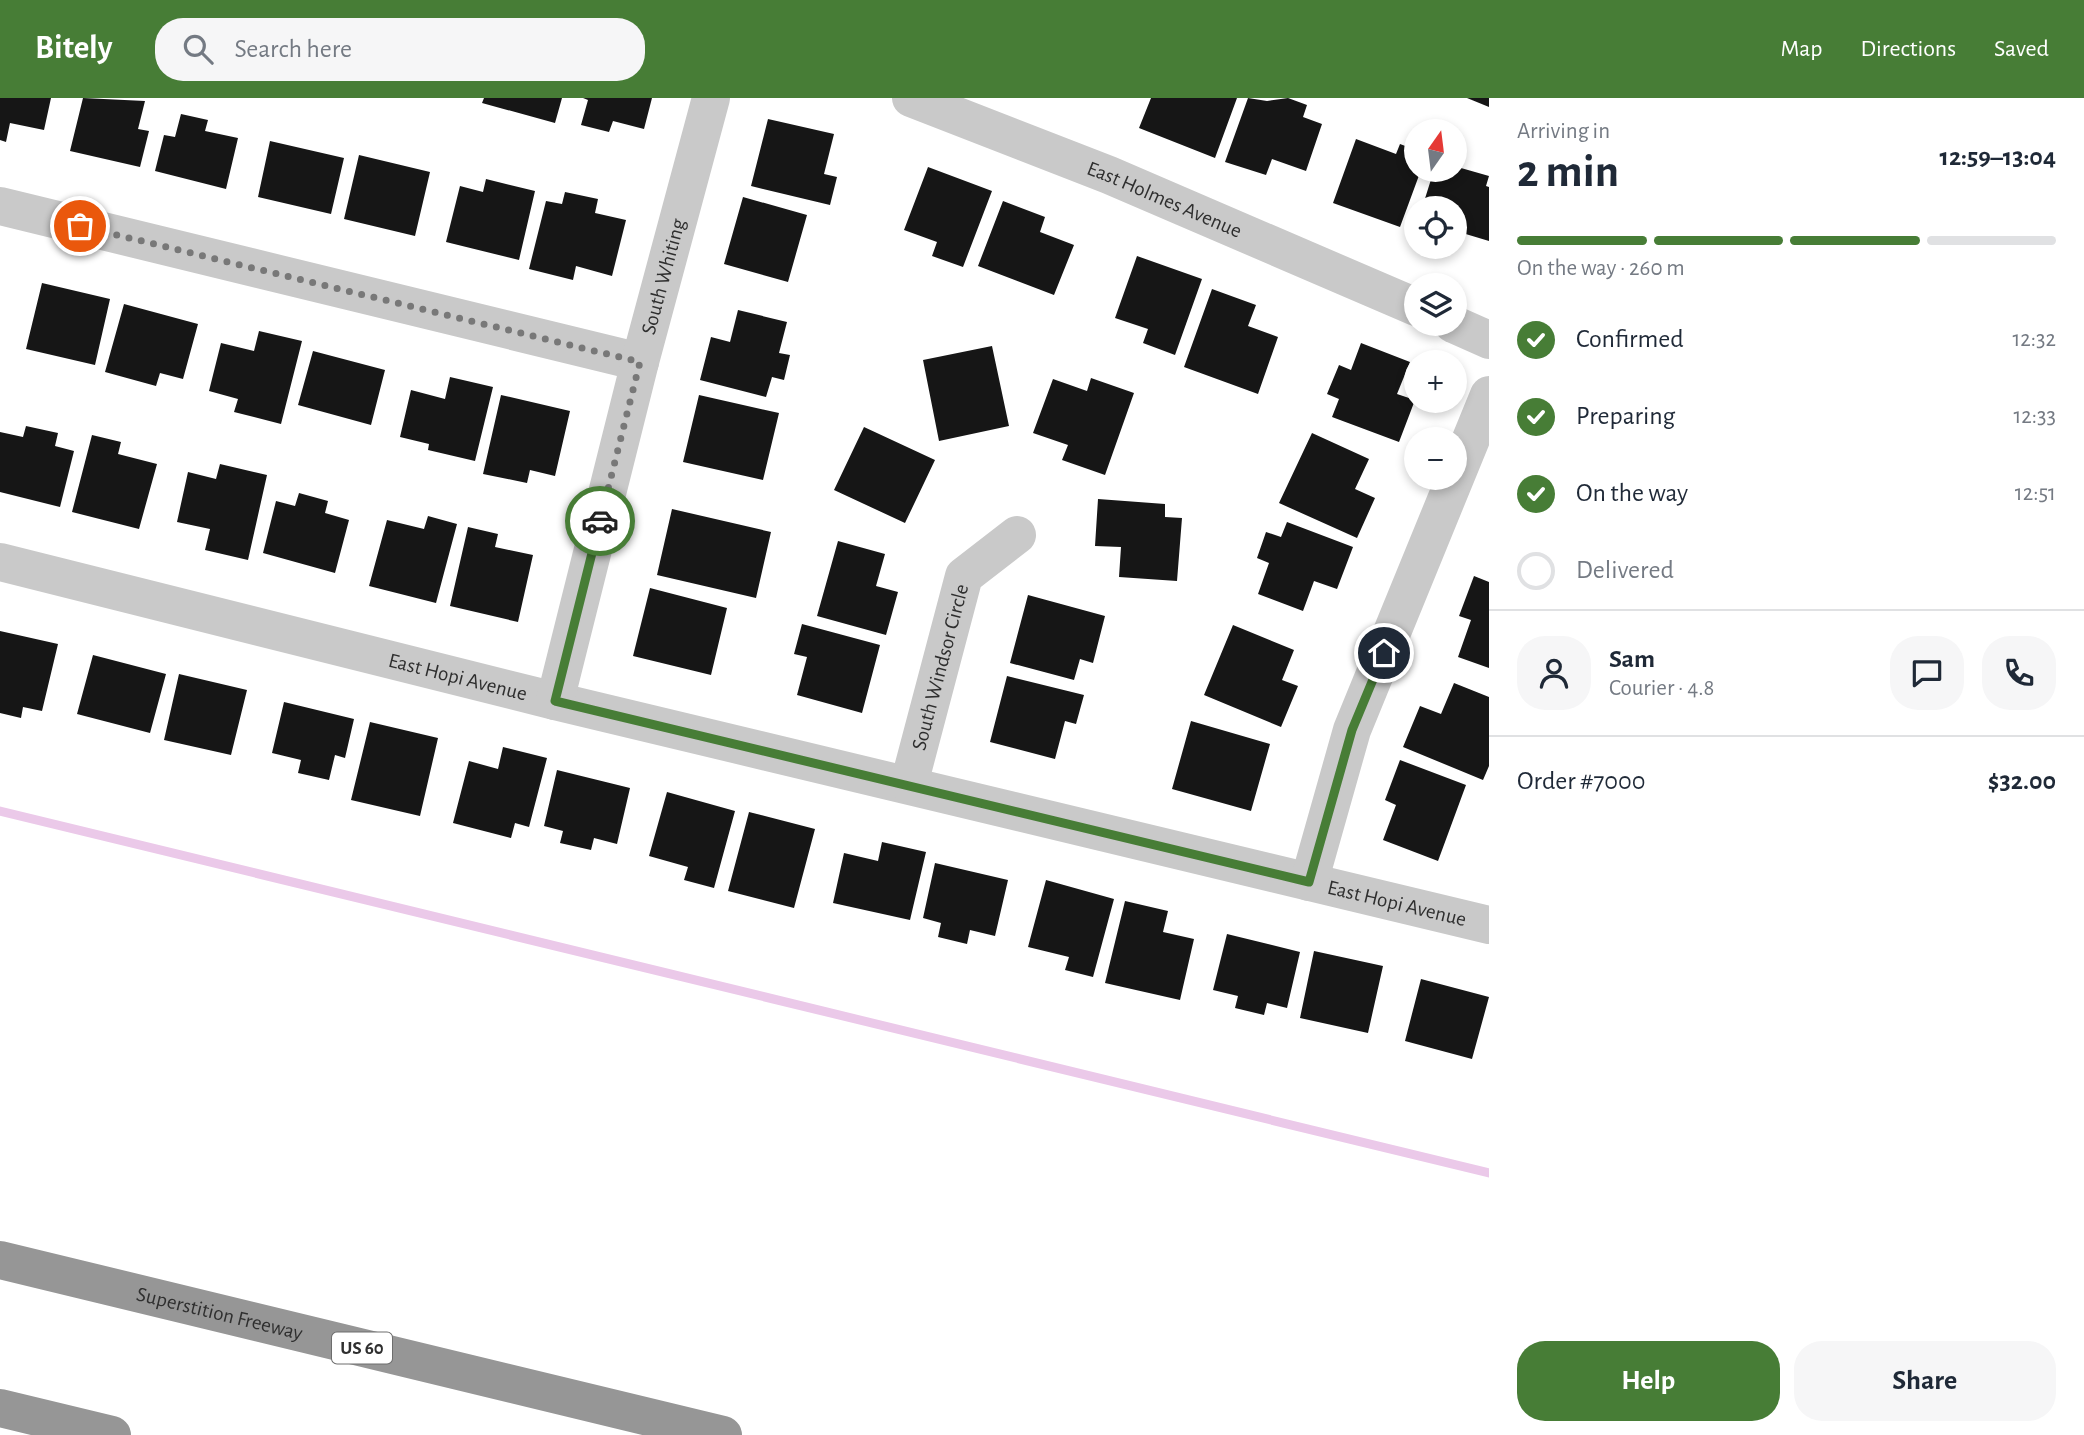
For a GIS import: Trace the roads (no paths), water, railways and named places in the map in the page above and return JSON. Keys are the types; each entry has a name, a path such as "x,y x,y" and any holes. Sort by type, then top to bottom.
{"highway":[{"name":"Superstition Freeway","path":"0,1260 723,1435"},
{"path":"0,1408 112,1435"}],"street":[{"name":"South Whiting","path":"555,701 640,362 711,98"},
{"name":"East Holmes Avenue","path":"911,98 1109,175 1404,302"},
{"path":"0,206 640,362"},
{"path":"1467,330 1489,340"},
{"path":"1309,882 1352,730 1489,395"},
{"name":"South Windsor Circle","path":"909,785 964,576 1017,535"},
{"name":"East Hopi Avenue","path":"0,562 555,701 1489,925"}],"waterway":[{"path":"0,811 1489,1173"}]}
